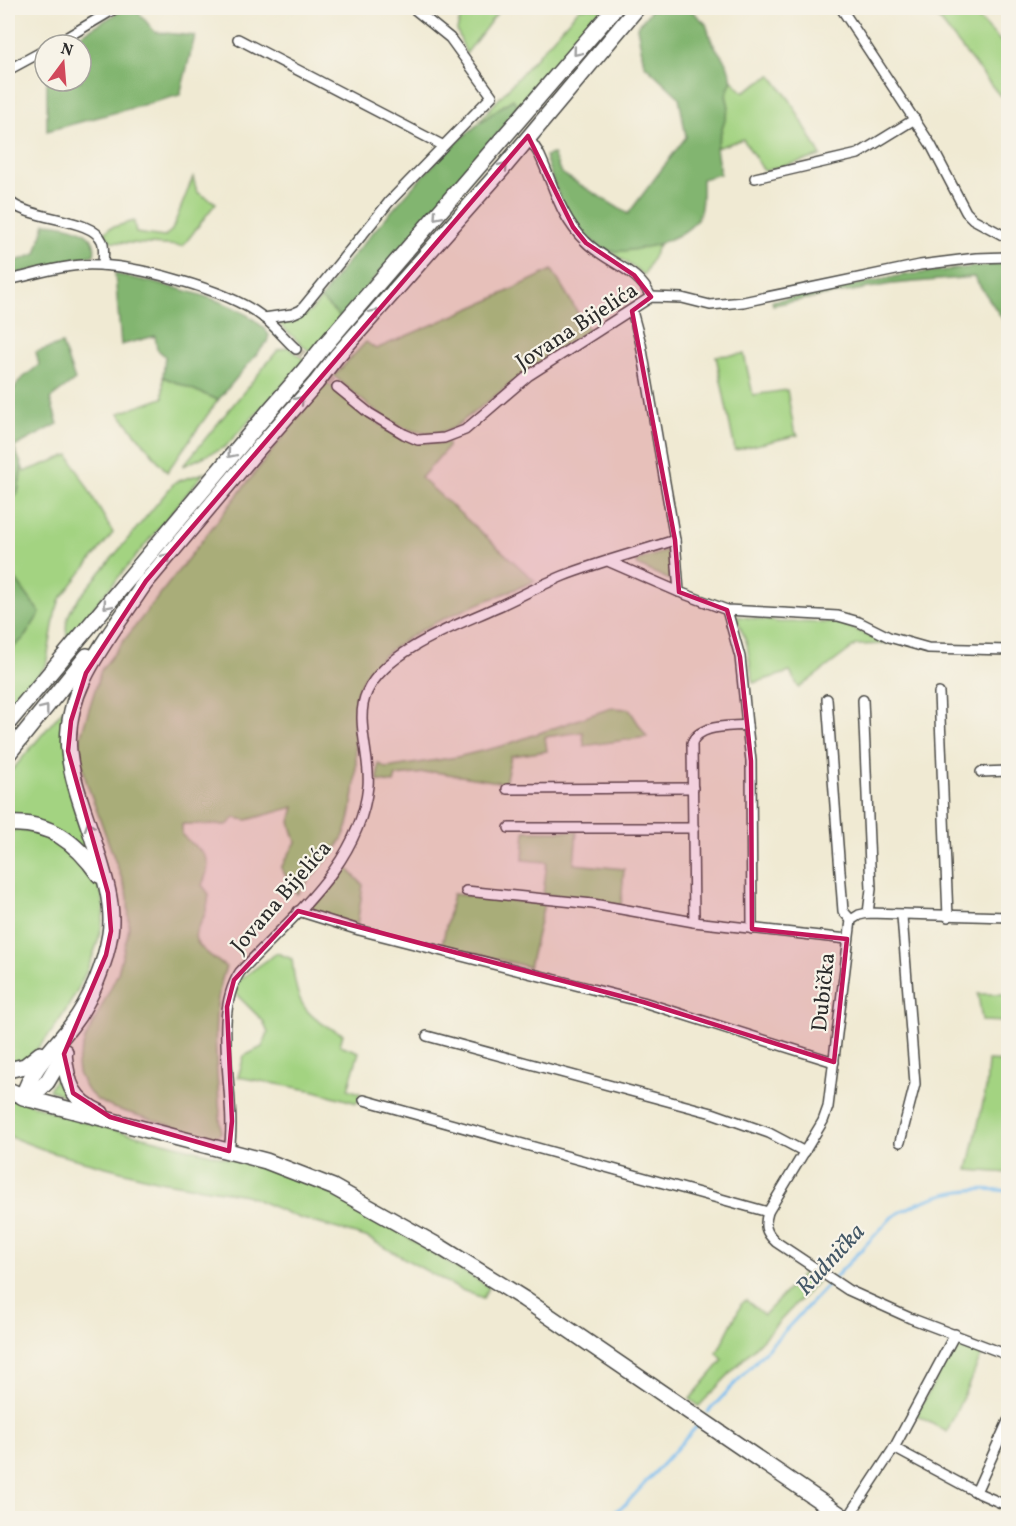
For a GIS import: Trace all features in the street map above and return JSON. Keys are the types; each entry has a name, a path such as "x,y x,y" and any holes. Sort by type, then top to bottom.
{"main road":[{"path":"8,754 146,581 315,383 330,352 615,8"},
{"path":"8,723 303,372 330,352 528,136 637,8"},
{"path":"26,1098 32,1074 70,1028 97,979 106,955 111,931 108,893 73,773 69,751 69,732 79,691 90,665 146,581"},
{"path":"8,824 27,824 57,832 81,851 104,883"},
{"path":"70,1028 64,1054 66,1079 73,1093 92,1109 145,1130"},
{"path":"8,1071 25,1066 57,1036 70,1028"},
{"path":"26,1098 47,1082 64,1054"},
{"path":"8,1090 26,1098 229,1151 302,1174 365,1203 509,1289 688,1408 846,1518"}],"street":[{"path":"74,33 116,8"},
{"path":"264,318 292,314 301,310 382,210 442,145 492,96 450,38 414,8"},
{"path":"842,8 915,119 966,212 973,219 1008,238"},
{"path":"238,39 442,145"},
{"path":"8,70 33,56"},
{"path":"755,178 858,154 915,119"},
{"path":"528,136 539,154 556,200 573,227 586,243 633,274 651,297"},
{"path":"8,200 19,210 73,223 97,234 103,242 103,265"},
{"name":"Jovana Bijelića","path":"337,387 369,413 405,434 418,440 444,438 465,430 528,376 633,312 651,297 682,298 710,305 743,302 920,266 1008,256"},
{"path":"8,280 64,268 103,265 211,290 228,296 264,318 296,349"},
{"path":"633,312 641,344 675,540 679,592"},
{"name":"Jovana Bijelića","path":"229,1151 232,1121 227,1057 227,998 240,972 329,877 353,841 359,826 369,773 363,710 366,693 374,679 386,666 428,639 563,576 675,540"},
{"path":"610,562 727,610 838,616 859,622 899,640 928,648 1008,650"},
{"path":"727,610 739,649 751,761 752,929"},
{"path":"939,693 948,917"},
{"path":"827,699 843,911 851,920 868,913 902,916 1008,917"},
{"path":"863,700 871,878 868,913"},
{"path":"694,922 694,737 703,730 747,725"},
{"path":"981,772 1008,771"},
{"path":"507,789 693,788"},
{"path":"509,828 694,828"},
{"path":"466,891 593,904 694,922 847,939"},
{"path":"298,911 359,930 643,1002 834,1062"},
{"path":"900,1142 915,1084 902,916"},
{"name":"Dubička","path":"768,1212 823,1121 828,1107 851,920"},
{"path":"427,1036 712,1113 769,1134 805,1152"},
{"path":"364,1100 768,1212 765,1225 769,1236 841,1286 910,1318 1008,1355"},
{"path":"846,1518 894,1448 955,1334"},
{"path":"976,1492 1008,1421"},
{"path":"894,1448 976,1492 1008,1506"}],"highlighted area":[{"path":"528,136 573,227 586,243 634,275 651,297 632,311 675,540 679,592 727,610 740,657 751,761 752,929 847,939 834,1062 643,1002 298,911 234,980 227,1007 232,1121 229,1151 110,1117 73,1093 64,1054 106,955 111,931 108,893 68,751 71,721 86,673 146,581"}],"green space":[{"path":"126,8 139,8 139,13 155,32 195,36 180,95 47,131 47,93 93,93 93,33 83,33"},
{"path":"463,8 501,8 466,54 457,30"},
{"path":"580,8 606,8 520,108 480,120"},
{"path":"653,8 689,8 706,24 712,42 727,64 732,80 726,95 729,107 716,148 720,174 702,179 700,212 695,222 687,230 649,247 610,251 585,235 569,215 557,192 545,156 553,154 561,173 628,214 686,137 679,97 644,64 637,27"},
{"path":"942,8 969,8 1008,49 1008,90 1000,96 933,12"},
{"path":"771,75 790,100 821,156 764,171 743,139 716,148 729,108 726,95 732,80 743,92"},
{"path":"513,99 520,108 341,318 321,299 362,244 432,166 462,137"},
{"path":"193,177 197,192 216,203 183,246 112,242 104,233 110,228 134,221 136,233 164,237 172,230"},
{"path":"45,223 70,227 86,234 92,239 94,255 8,276 8,264 36,254"},
{"path":"659,245 644,275 610,251"},
{"path":"1008,264 1008,327 974,277 892,284 773,305 772,301 904,275"},
{"path":"552,270 589,331 550,354 452,429 435,433 419,432 403,427 374,409 334,376 366,342 376,349 490,300"},
{"path":"115,274 199,294 221,302 241,311 257,322 269,335 267,342 218,400 163,377 165,356 157,349 155,336 121,345"},
{"path":"321,299 341,318 311,353 279,324 280,319 310,312"},
{"path":"62,344 75,380 50,399 58,424 14,447 22,466 18,493 8,500 8,398 19,381 39,365 36,352"},
{"path":"288,347 305,360 299,368 225,447 183,466 278,350"},
{"path":"744,354 753,395 787,390 794,430 798,435 735,450 716,356"},
{"path":"163,377 218,400 167,472 119,413 163,398"},
{"path":"328,383 368,416 398,434 430,443 448,443 448,447 421,478 535,581 434,623 397,646 369,670 357,694 355,706 356,761 353,801 348,825 333,853 297,894 281,868 296,842 290,822 294,807 247,820 235,818 227,825 182,824 182,835 205,856 208,868 202,885 209,894 207,909 196,939 209,955 226,967 220,986 216,1027 221,1133 210,1137 113,1108 97,1100 86,1089 78,1073 77,1064 85,1040 118,973 129,928 128,896 86,781 80,738 101,670 321,388"},
{"path":"69,455 113,533 60,599 55,614 46,666 8,709 8,652 24,638 40,613 8,569 8,500 18,493 22,466 24,472"},
{"path":"204,473 68,639 66,628 68,617 79,598 175,482"},
{"path":"666,551 670,552 670,580 637,565 636,561"},
{"path":"8,569 40,613 24,638 8,652"},
{"path":"736,616 778,622 841,623 887,644 856,645 799,688 790,672 753,683 747,644"},
{"path":"73,698 68,719 94,854 84,847 8,822 8,775"},
{"path":"611,708 629,709 647,737 584,746 583,732 545,737 547,751 511,756 505,783 435,772 396,776 394,783 378,781 378,763 386,768 457,757 502,746"},
{"path":"8,830 35,832 59,842 68,849 85,866 98,885 102,895 103,913 100,935 92,959 67,1008 38,1048 25,1059 8,1065"},
{"path":"525,831 577,831 574,864 624,869 621,905 543,894 547,862 523,860"},
{"path":"346,867 363,885 357,925 314,912 311,904"},
{"path":"453,894 544,904 529,967 442,945"},
{"path":"277,953 292,959 299,997 310,1014 329,1028 343,1034 340,1045 359,1052 348,1089 360,1093 357,1103 315,1091 238,1077 244,1056 262,1047 268,1033 263,1021 235,993 239,980"},
{"path":"978,994 1008,994 1008,1022 982,1021"},
{"path":"988,1061 1008,1062 1008,1173 968,1170 986,1089"},
{"path":"59,1070 73,1099 49,1090"},
{"path":"8,1096 69,1118 258,1166 316,1186 363,1210 489,1287 483,1298 459,1289 366,1237 299,1218 246,1195 159,1181 53,1153 8,1136"},
{"path":"805,1272 817,1282 699,1406 690,1399 723,1360 717,1353 742,1303 746,1300 764,1315"},
{"path":"960,1343 984,1350 947,1432 916,1415 953,1348"}],"waterway":[{"name":"Rudnička","path":"708,1412 892,1217 919,1203 947,1194 977,1189 1008,1191"},
{"name":"Rudnička","path":"605,1518 626,1504 698,1425"}],"tunnel":[{"path":"296,349 337,387"}]}
